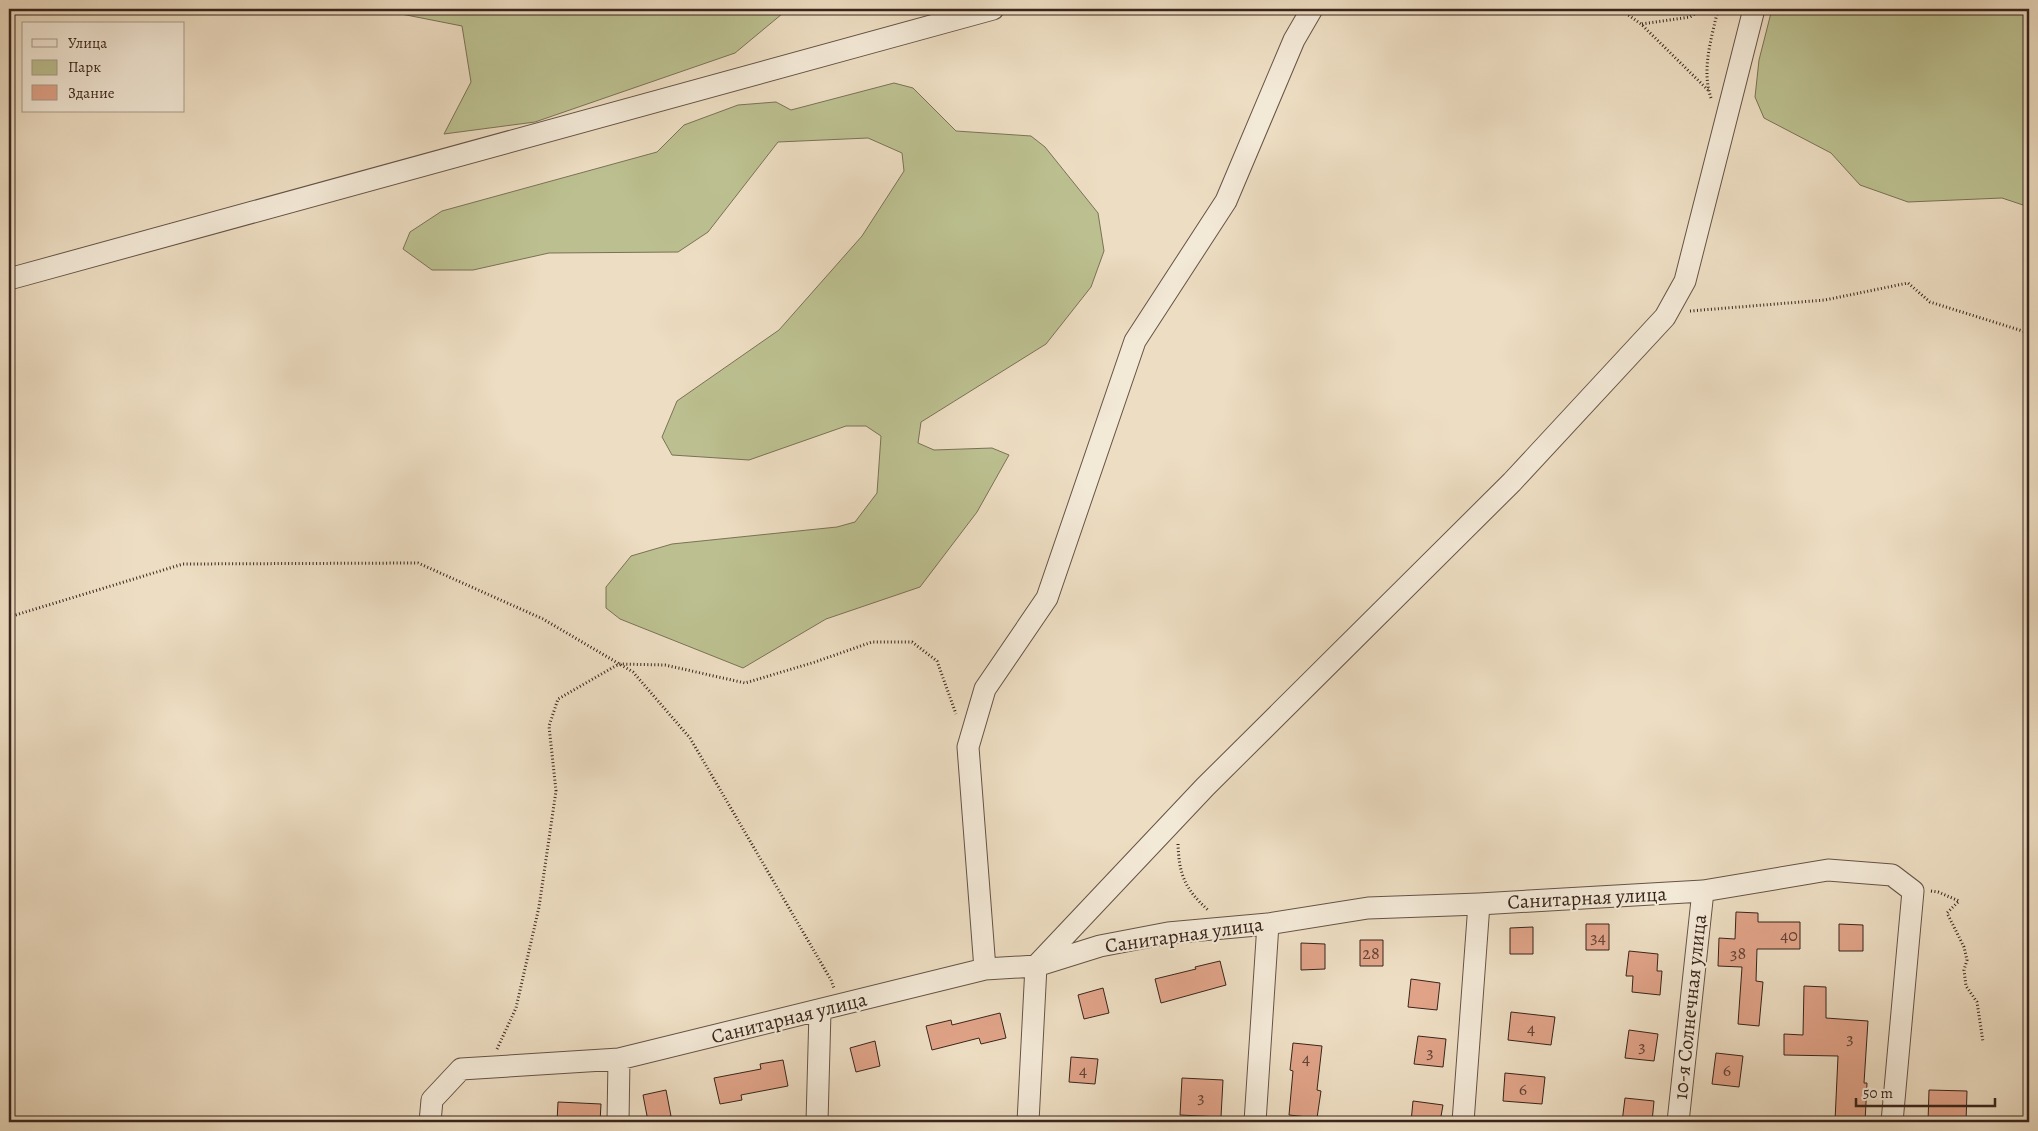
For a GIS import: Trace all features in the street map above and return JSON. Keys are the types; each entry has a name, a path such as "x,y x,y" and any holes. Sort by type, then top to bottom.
{"street":[{"path":"9,279 993,9"},
{"path":"985,969 968,747 985,689 1047,598 1135,341 1226,201 1294,40 1312,9"},
{"path":"1028,1122 1036,966 1206,787 1512,482 1665,317 1685,281 1754,9"},
{"name":"Санитарная улица","path":"430,1122 432,1100 461,1069 620,1059 985,969 1036,966 1100,946 1168,933 1268,924 1368,908 1479,904 1703,891 1828,870 1892,875 1913,890"},
{"path":"1892,1122 1913,890"},
{"name":"10-я Солнечная улица","path":"1678,1122 1703,891"},
{"path":"1463,1122 1479,904"},
{"path":"1255,1122 1268,924"},
{"path":"817,1122 830,1008"},
{"path":"618,1122 620,1059"}],"path":[{"path":"1620,9 1641,24 1708,91"},
{"path":"1641,24 1690,17 1702,9"},
{"path":"1711,99 1708,91 1707,56 1718,9"},
{"path":"1665,317 1693,310 1825,300 1908,283 1930,302 2029,333"},
{"path":"9,617 183,564 418,563 543,619 633,672 690,738 831,980 830,1008"},
{"path":"489,1068 516,1008 539,907 556,791 549,726 558,699 619,664 665,665 745,682 815,662 872,642 912,642 937,661 968,747"},
{"path":"1178,837 1181,871 1186,885 1193,897 1214,914"},
{"path":"1913,890 1938,892 1959,901 1947,913 1964,947 1967,960 1964,970 1966,986 1977,1002 1983,1042"}],"green space":[{"path":"376,9 788,9 735,53 535,122 444,134 471,82 462,26"},
{"path":"1772,9 2029,9 2029,207 2002,198 1908,202 1860,185 1831,153 1764,118 1755,97 1759,60"},
{"path":"894,83 913,88 956,131 1031,136 1045,147 1098,213 1104,251 1091,287 1046,344 921,422 918,443 934,450 992,448 1009,455 977,512 920,587 826,619 743,668 620,619 606,608 606,587 631,556 672,544 837,527 855,522 877,493 881,436 866,426 846,426 749,460 672,455 662,437 677,401 779,330 862,236 904,171 902,153 868,138 778,142 708,232 678,252 549,253 473,270 432,270 403,249 410,232 442,211 657,152 684,125 738,105 776,102 791,110"}],"building":[{"path":"1736,912 1758,913 1758,922 1800,922 1800,949 1757,949 1756,981 1763,982 1759,1026 1738,1024 1742,967 1718,966 1719,938 1735,939"},
{"path":"1586,924 1609,924 1609,950 1586,950"},
{"path":"1839,924 1863,925 1863,951 1839,951"},
{"path":"1533,927 1533,954 1510,954 1510,928"},
{"path":"1360,940 1383,940 1383,966 1360,966"},
{"path":"1301,943 1325,944 1325,969 1301,970"},
{"path":"1629,951 1658,954 1657,971 1662,971 1660,995 1632,992 1633,976 1626,976"},
{"path":"1220,961 1226,985 1161,1003 1155,979"},
{"path":"1411,979 1440,983 1437,1010 1408,1007"},
{"path":"1804,986 1826,987 1826,1018 1868,1021 1864,1083 1867,1083 1865,1122 1835,1121 1838,1056 1784,1055 1784,1034 1803,1035"},
{"path":"1103,988 1109,1013 1084,1019 1078,995"},
{"path":"1511,1012 1555,1017 1551,1045 1508,1040"},
{"path":"1000,1013 1006,1038 981,1044 979,1038 932,1050 926,1026 951,1020 952,1025"},
{"path":"1629,1030 1658,1034 1654,1061 1625,1058"},
{"path":"1418,1036 1446,1039 1443,1067 1414,1064"},
{"path":"875,1041 880,1066 856,1072 850,1048"},
{"path":"1293,1043 1322,1046 1317,1090 1321,1091 1317,1118 1289,1115 1293,1071 1290,1070"},
{"path":"1716,1053 1743,1056 1739,1087 1712,1084"},
{"path":"1071,1057 1098,1059 1095,1084 1069,1082"},
{"path":"783,1060 788,1086 741,1095 742,1100 720,1104 714,1078 761,1069 760,1064"},
{"path":"1505,1073 1545,1077 1542,1104 1503,1101"},
{"path":"1182,1078 1223,1080 1221,1117 1180,1115"},
{"path":"666,1090 671,1116 648,1121 643,1095"},
{"path":"1929,1090 1967,1091 1966,1122 1928,1122"},
{"path":"1625,1098 1654,1101 1652,1122 1622,1122"},
{"path":"1413,1101 1443,1105 1440,1122 1411,1122"},
{"path":"558,1102 601,1104 600,1122 557,1122"}]}
